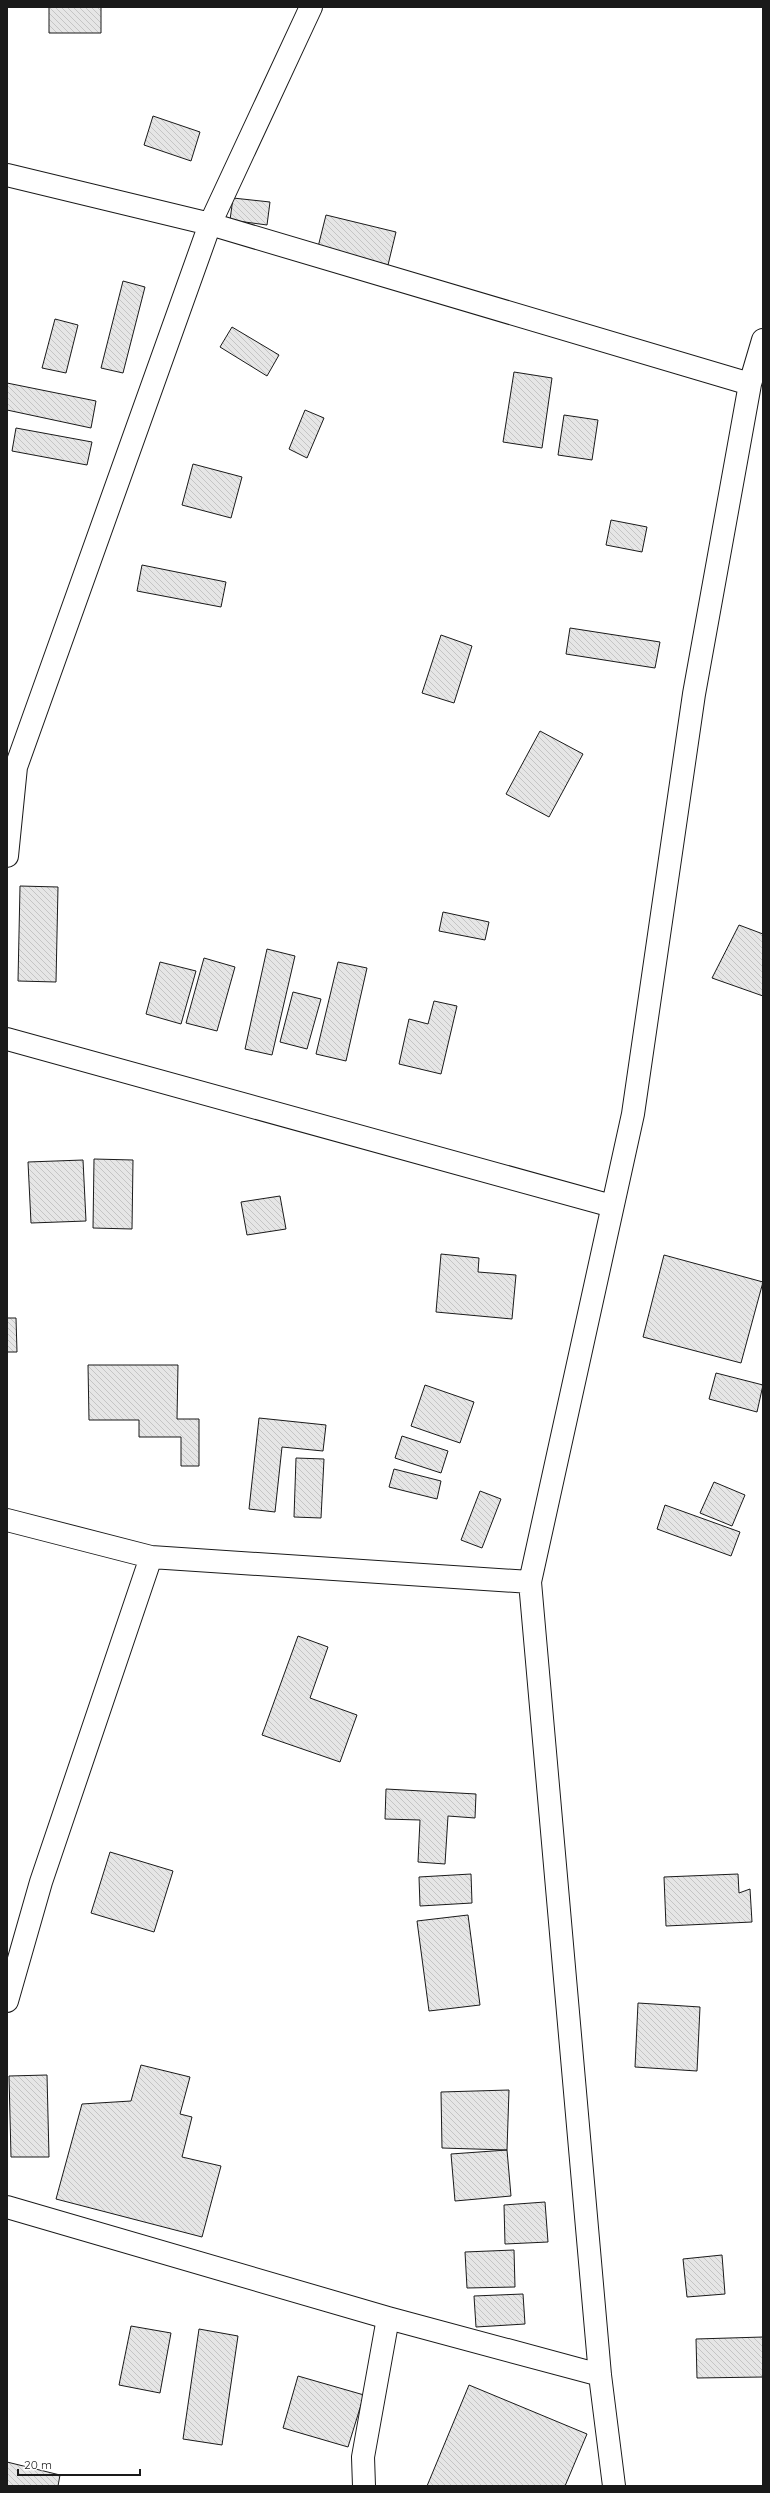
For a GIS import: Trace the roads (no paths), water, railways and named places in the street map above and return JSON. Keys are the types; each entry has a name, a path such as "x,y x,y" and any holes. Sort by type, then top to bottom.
{"street":[{"path":"7,856 16,767 210,224 311,7"},
{"path":"7,175 210,224 750,384"},
{"path":"614,2486 600,2375 530,1582 633,1114 694,694 750,384 763,340"},
{"path":"7,1039 612,1206"},
{"path":"7,1520 151,1557 530,1582"},
{"path":"7,2001 42,1882 151,1557"},
{"path":"7,2207 388,2318 600,2375"},
{"path":"364,2486 363,2458 388,2318"}]}
